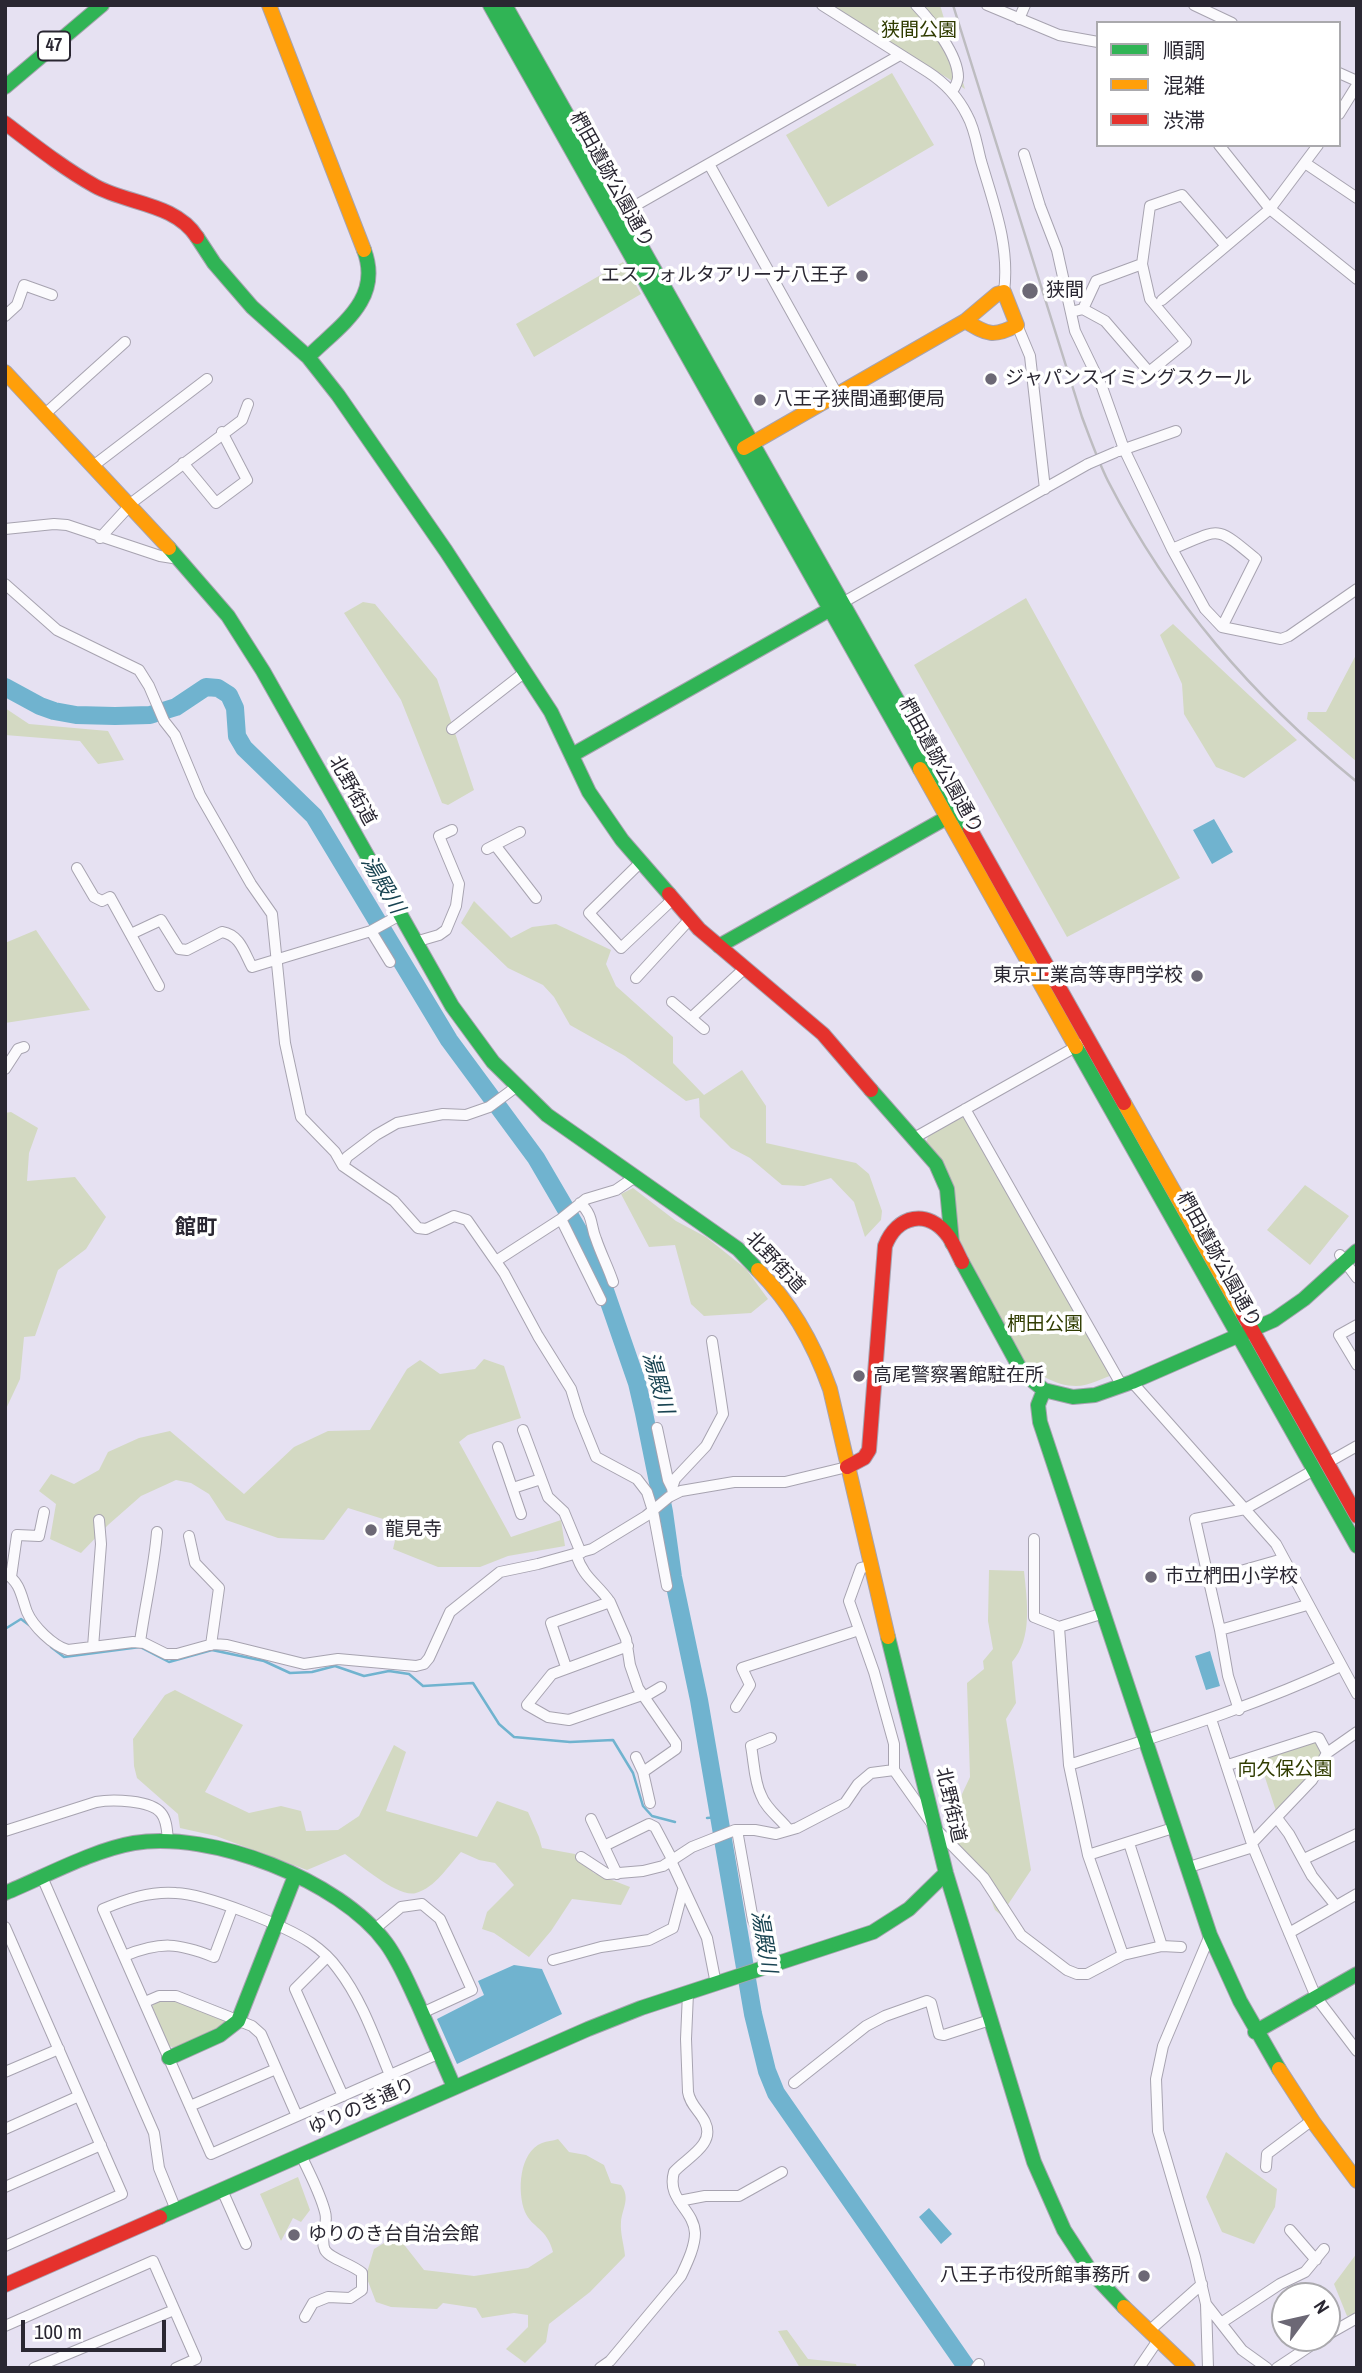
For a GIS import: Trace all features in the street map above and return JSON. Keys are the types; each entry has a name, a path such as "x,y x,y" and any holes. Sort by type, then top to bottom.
{"street":[{"name":"47","path":"5,87 102,5"},
{"path":"269,5 369,264 369,285 360,304 308,357"},
{"name":"椚田遺跡公園通り","path":"490,5 616,216 1321,1467 1357,1546"},
{"name":"椚田遺跡公園通り","path":"505,5 616,216"},
{"path":"822,5 935,77 952,92 971,123 1003,236 1007,267 1004,292 1030,356 1045,489"},
{"path":"916,5 934,26 955,65 957,81 952,92"},
{"path":"987,5 1059,35 1096,42"},
{"path":"1019,19 1025,5"},
{"path":"1194,5 1208,8 1229,21"},
{"path":"616,216 900,55"},
{"path":"1341,73 1357,83 1341,111"},
{"path":"5,122 85,181 157,208 182,222 193,231 214,263 247,301 308,357 338,395 446,551 554,716 589,792 622,840 690,919 823,1034 936,1164 944,1179 952,1243"},
{"path":"1221,147 1270,209 1357,279"},
{"path":"1162,300 1270,209 1317,147"},
{"path":"1024,154 1077,310 1075,331 1102,387 1120,450 1205,609 1222,627 1281,639 1357,589"},
{"path":"1305,163 1357,198"},
{"path":"709,164 837,394"},
{"path":"1077,310 1105,321 1149,372 1186,342 1150,299 1142,264 1150,206 1182,195 1226,246"},
{"path":"1077,310 1096,281 1142,264"},
{"path":"5,316 17,305 24,285 52,295"},
{"path":"746,446 965,321 997,294 1004,292"},
{"path":"965,321 992,336 1017,326"},
{"path":"45,414 125,342"},
{"name":"北野街道","path":"5,372 180,559 216,600 239,632 394,919 415,943 474,1039 516,1087 564,1128 737,1249 785,1298 810,1338 827,1377 946,1873 1034,2162 1059,2220 1093,2273 1153,2336 1188,2368"},
{"path":"93,466 206,378"},
{"path":"100,538 129,505 222,432 242,420 248,404"},
{"path":"572,755 1087,464 1176,431"},
{"path":"183,463 216,503 247,480 222,432"},
{"path":"5,529 60,524 160,556 180,559"},
{"path":"1172,549 1215,531 1223,532 1256,559 1222,627"},
{"path":"5,584 57,629 139,670 164,722 176,735 195,785 274,920 285,1043 299,1113 335,1152 343,1166 394,1202 418,1228 426,1229 454,1216 462,1217 496,1261 571,1389 593,1452 602,1461 636,1479 647,1492 654,1510 667,1586"},
{"path":"452,729 525,672"},
{"path":"719,946 953,814"},
{"path":"415,943 446,930 456,906 459,884 439,836 453,830"},
{"path":"520,832 491,847 536,898"},
{"path":"641,862 589,912 621,948 673,899"},
{"path":"77,868 94,897 102,901 110,897 159,986"},
{"path":"131,934 160,920 183,951 222,932 236,936 252,967 373,930 394,919"},
{"path":"636,978 690,919"},
{"path":"373,930 390,962"},
{"path":"691,1018 745,968"},
{"path":"672,1002 704,1029"},
{"path":"914,1138 1082,1043"},
{"path":"5,1069 18,1049 24,1046"},
{"path":"343,1166 347,1157 397,1123 443,1114 466,1115 489,1107 516,1087"},
{"path":"965,1109 1127,1385 1276,1544 1357,1694"},
{"path":"496,1261 578,1205 615,1190 635,1177"},
{"path":"578,1205 587,1209 593,1223 594,1235 613,1282"},
{"path":"562,1218 601,1300"},
{"path":"671,1493 734,1482 785,1482 847,1467 864,1458 870,1447 883,1259 888,1238 901,1223 921,1218 940,1226 952,1243 1017,1366 1029,1380 1044,1390 1065,1396 1086,1397 1127,1385 1245,1332 1357,1251"},
{"path":"1343,1259 1357,1238"},
{"path":"1343,1259 1357,1278"},
{"path":"1357,1325 1339,1335 1357,1365"},
{"path":"44,1513 38,1536 17,1535 8,1575 21,1590 30,1617 59,1647 71,1650 140,1642 166,1654 177,1654 211,1645 227,1645 304,1664 338,1659 416,1666 424,1664 450,1612 495,1575 505,1570 579,1554 620,1534 654,1510 671,1493 676,1479 706,1446 723,1414 712,1341"},
{"path":"1044,1390 1038,1405 1040,1422 1210,1935 1229,1981 1255,2032 1311,2121 1354,2173"},
{"path":"657,1428 671,1493"},
{"path":"523,1430 548,1497 564,1512 583,1573 601,1588 610,1602 628,1647 634,1678 677,1747 643,1772"},
{"path":"1239,1710 1228,1676 1195,1519 1245,1508 1357,1446"},
{"path":"498,1447 521,1514"},
{"name":"椚田遺跡公園通り","path":"1321,1467 1357,1516"},
{"path":"513,1488 541,1479"},
{"path":"93,1647 100,1544 99,1520"},
{"path":"140,1642 145,1606 155,1567 157,1532"},
{"path":"189,1536 195,1563 219,1588 211,1645"},
{"path":"1034,1539 1034,1617 1059,1628 1104,1613"},
{"path":"1209,1580 1283,1559"},
{"path":"871,1566 861,1568 849,1601 874,1672 894,1744 894,1770 935,1828 984,1878 1021,1935 1068,1970 1087,1975 1123,1955 1162,1946 1181,1947"},
{"path":"566,1667 551,1623 610,1602"},
{"path":"1220,1630 1307,1605"},
{"path":"1059,1628 1069,1765 1088,1855 1123,1955"},
{"path":"736,1706 750,1685 742,1668 859,1630"},
{"path":"628,1647 552,1674 527,1706 548,1717 569,1720 643,1696 662,1687"},
{"path":"1069,1765 1239,1710 1341,1666"},
{"path":"1212,1719 1252,1845 1316,1997 1357,2051"},
{"path":"894,1744 910,1723"},
{"path":"1186,1868 1252,1845 1312,1780 1328,1753 1357,1732"},
{"path":"1228,1765 1315,1737 1319,1738 1328,1753"},
{"path":"771,1738 751,1746 755,1770 760,1795 789,1830"},
{"path":"636,1758 643,1772 650,1803"},
{"path":"581,1857 607,1874 643,1871 672,1862 692,1847 736,1830 776,1834 797,1828 840,1807 858,1784 871,1773 894,1770"},
{"path":"5,1831 96,1802 111,1800 155,1808 164,1816 168,1840"},
{"path":"1277,1818 1312,1876 1336,1906"},
{"path":"591,1819 617,1874"},
{"path":"604,1846 649,1824 655,1828 707,1938 716,1984"},
{"path":"1088,1855 1173,1828"},
{"path":"736,1830 753,1920 770,1967"},
{"path":"1304,1859 1357,1834"},
{"path":"5,1893 132,1842 193,1841 223,1848 295,1875 339,1896 376,1928 400,1964 454,2087"},
{"path":"1129,1843 1162,1946"},
{"name":"ゆりのき通り","path":"5,2285 606,2022 853,1940 890,1923 917,1903 946,1873"},
{"path":"169,2058 220,2035 238,2021 295,1875"},
{"path":"42,1877 154,2133 159,2168 177,2210"},
{"path":"553,1960 601,1947 649,1940 673,1928 683,1890"},
{"path":"390,2075 359,2002 339,1970 311,1943 205,1898 176,1893 139,1896 103,1909 212,2154 440,2053"},
{"path":"1289,1933 1357,1894"},
{"path":"376,1928 401,1907 422,1904 440,1919 472,1990 422,2013"},
{"path":"124,1956 143,1948 165,1944 189,1947 214,1957 232,1909"},
{"path":"5,2246 122,2194 59,2049 10,1949 8,1924"},
{"path":"1208,2368 1206,2304 1160,2142 1155,2092 1163,2046 1210,1935"},
{"path":"327,1956 295,1989 343,2096"},
{"path":"1255,2032 1357,1974"},
{"path":"600,2368 610,2361 681,2276 689,2259 695,2233 672,2189 674,2172 703,2147 707,2134 706,2124 689,2100 686,2039 688,1993"},
{"path":"145,2002 159,1996 176,1996 252,2026 261,2034 296,2116"},
{"path":"794,2083 866,2026 927,2001 931,2003 939,2034 944,2035 990,2020"},
{"path":"5,2072 59,2049"},
{"path":"190,2106 276,2069"},
{"path":"5,2129 79,2096"},
{"path":"1266,2167 1267,2154 1311,2121"},
{"path":"5,2187 101,2145"},
{"path":"301,2155 325,2209 328,2223 323,2236 326,2250 336,2260 351,2264 362,2273 362,2290 350,2298 328,2297 313,2303 305,2317"},
{"path":"679,2201 705,2196 739,2196 782,2172"},
{"path":"222,2190 240,2239"},
{"path":"1290,2230 1316,2260"},
{"path":"1221,2323 1280,2284 1305,2272 1324,2249"},
{"path":"5,2326 153,2261 196,2359 176,2368"},
{"path":"1139,2368 1153,2336 1202,2284"},
{"path":"1206,2304 1242,2350 1267,2368"},
{"path":"34,2368 174,2311"},
{"path":"1341,2326 1357,2318"},
{"path":"1276,2368 1301,2352"}],"green space":[{"name":"狭間公園","path":"830,5 940,5 965,89"},
{"path":"892,73 934,145 828,207 786,135"},
{"path":"623,262 641,294 534,357 516,324"},
{"path":"1026,598 1180,878 1067,937 914,665"},
{"path":"363,602 375,604 437,679 474,790 448,805 442,803 401,700 344,613"},
{"path":"1173,624 1297,740 1244,778 1216,767 1184,714 1182,684 1160,635"},
{"path":"1357,653 1357,762 1307,719 1308,712 1326,712"},
{"path":"5,708 29,724 108,731 124,760 98,764 80,741 5,735"},
{"path":"474,901 511,938 532,927 556,924 611,950 606,964 616,986 673,1037 673,1063 704,1095 742,1070 766,1106 766,1143 856,1163 869,1174 882,1211 881,1220 865,1237 854,1202 831,1178 804,1186 782,1185 750,1158 731,1148 700,1117 699,1098 686,1101 625,1056 570,1025 554,997 543,985 508,968 461,923"},
{"path":"36,930 90,1010 5,1023 5,943"},
{"path":"11,1112 38,1128 29,1153 27,1181 75,1177 106,1217 86,1249 58,1270 35,1336 24,1337 20,1379 5,1411 5,1113"},
{"name":"椚田公園","path":"967,1113 1115,1374 1086,1385 1061,1384 1046,1378 1021,1358 959,1239 951,1184 926,1142 929,1135"},
{"path":"1305,1185 1349,1216 1310,1265 1267,1230"},
{"path":"633,1188 676,1221 706,1237 746,1269 768,1299 751,1313 704,1316 691,1304 675,1245 649,1247 621,1194"},
{"path":"484,1359 504,1366 521,1418 468,1435 459,1442 511,1537 561,1520 565,1546 508,1556 480,1567 438,1567 393,1549 399,1524 348,1508 324,1540 278,1538 226,1520 209,1494 191,1483 176,1480 141,1496 81,1553 50,1539 56,1504 39,1491 51,1474 74,1484 99,1470 108,1452 139,1438 170,1431 244,1494 294,1447 328,1431 370,1430 407,1369 420,1360 440,1374 475,1369"},
{"path":"989,1570 1024,1571 1027,1607 1023,1642 1012,1662 1016,1703 1006,1719 1031,1870 1001,1915 995,1910 982,1877 951,1848 948,1824 970,1777 967,1683 984,1669 983,1661 993,1649 988,1621"},
{"path":"175,1690 243,1725 205,1792 249,1813 281,1806 301,1811 306,1831 338,1830 359,1816 394,1745 406,1752 386,1811 477,1837 497,1801 528,1812 542,1848 575,1854 594,1873 630,1887 621,1905 572,1899 551,1931 529,1957 494,1933 482,1929 487,1912 514,1885 495,1863 461,1852 429,1886 416,1893 408,1893 390,1886 345,1854 307,1870 216,1836 180,1828 178,1814 137,1778 133,1739 165,1695"},
{"name":"向久保公園","path":"1316,1742 1322,1751 1311,1774 1276,1811 1259,1759"},
{"path":"159,2000 175,2000 225,2020 225,2024 175,2048 169,2046 152,2006"},
{"path":"558,2139 569,2152 586,2155 604,2165 611,2183 621,2185 624,2190 626,2199 621,2226 625,2256 590,2292 549,2324 546,2342 525,2363 506,2349 528,2327 528,2315 514,2313 482,2318 476,2308 443,2303 437,2309 391,2307 376,2302 366,2276 374,2249 384,2243 402,2242 424,2270 474,2276 528,2268 553,2252 547,2238 525,2212 521,2184 524,2164 534,2148"},
{"path":"1226,2152 1277,2189 1275,2207 1254,2244 1222,2232 1206,2197"},
{"path":"298,2177 310,2210 301,2222 293,2218 281,2241 260,2194"},
{"path":"1357,2253 1357,2314 1347,2316 1341,2301 1341,2282 1335,2282"},
{"path":"787,2330 808,2359 856,2364 857,2368 800,2368 778,2331"}],"water":[{"path":"1214,819 1233,852 1212,864 1193,830"},
{"path":"1210,1651 1220,1686 1206,1690 1195,1656"},
{"path":"514,1965 542,1969 562,2014 457,2064 437,2019 484,1995 478,1981"},
{"path":"929,2208 952,2234 941,2244 919,2217"}],"waterway":[{"name":"湯殿川","path":"5,687 40,706 76,715 150,715 176,707 206,687 218,688 229,695 235,708 237,736 244,748 314,816 449,1040 536,1158 581,1235 600,1276 637,1383 644,1413 664,1512 673,1577 699,1700 753,2014 767,2071 776,2093 967,2368"},
{"path":"5,1629 21,1619 29,1625"},
{"path":"51,1647 64,1657 140,1647 169,1662 212,1650 264,1661 290,1673 312,1672 335,1666 364,1676 389,1671 409,1674 423,1686 473,1683 499,1724 514,1737 570,1742 613,1740 633,1773 643,1806 652,1816 675,1822"},
{"path":"707,1818 718,1817"}],"railway":[{"path":"953,5 1082,417 1108,481 1158,567 1216,645 1283,716 1357,782"}],"traffic: fast":[{"path":"5,87 102,5"},
{"path":"490,5 920,769"},
{"path":"505,5 970,829"},
{"path":"197,237 214,263 252,307 308,357 338,395 446,551 551,712 589,792 622,840 669,894"},
{"path":"308,357 344,323 363,298 368,283 364,250"},
{"path":"169,548 228,616 263,671 452,1006 493,1062 547,1115 738,1249 758,1270"},
{"path":"572,755 836,606"},
{"path":"719,946 955,813"},
{"path":"1076,1047 1357,1546"},
{"path":"871,1090 936,1164 947,1189 952,1243"},
{"path":"962,1262 1022,1372 1044,1390 1073,1397 1095,1395 1132,1382 1274,1320 1304,1299 1357,1251"},
{"path":"1044,1390 1038,1405 1040,1422 1210,1935 1240,2001 1279,2069"},
{"path":"888,1637 946,1873 1034,2162 1064,2230 1092,2273 1124,2307"},
{"path":"5,1893 85,1858 134,1843 165,1841 199,1844 271,1864 338,1899 365,1920 386,1943 407,1980 454,2087"},
{"path":"160,2217 588,2029 641,2008 873,1932 909,1909 946,1873"},
{"path":"169,2058 220,2035 238,2021 295,1876"},
{"path":"1255,2032 1357,1974"}],"traffic: slow":[{"path":"269,5 364,250"},
{"path":"744,448 965,321 997,294 1004,292 1017,325 1002,332 990,333 965,321"},
{"path":"5,372 169,548"},
{"path":"920,769 1076,1047"},
{"path":"1124,1103 1243,1314"},
{"path":"758,1270 801,1325 830,1389 888,1637"},
{"path":"1279,2069 1314,2123 1357,2181"},
{"path":"1124,2307 1188,2368"}],"traffic: jam":[{"path":"5,123 83,179 108,192 176,217 197,237"},
{"path":"970,829 1124,1103"},
{"path":"669,894 699,929 823,1034 871,1090"},
{"path":"847,1467 864,1458 869,1450 885,1246 890,1236 905,1222 914,1219 932,1222 949,1237 962,1262"},
{"path":"1243,1314 1357,1516"},
{"path":"5,2285 160,2217"}],"place":[{"name":"エスフォルタアリーナ八王子","path":"862,276"},
{"name":"狭間","path":"1030,291"},
{"name":"ジャパンスイミングスクール","path":"991,379"},
{"name":"八王子狭間通郵便局","path":"760,400"},
{"name":"東京工業高等専門学校","path":"1197,976"},
{"name":"高尾警察署館駐在所","path":"859,1376"},
{"name":"龍見寺","path":"371,1530"},
{"name":"市立椚田小学校","path":"1151,1577"},
{"name":"ゆりのき台自治会館","path":"294,2235"},
{"name":"八王子市役所館事務所","path":"1144,2276"}],"district":[{"name":"館町","path":"196,1228"}]}
